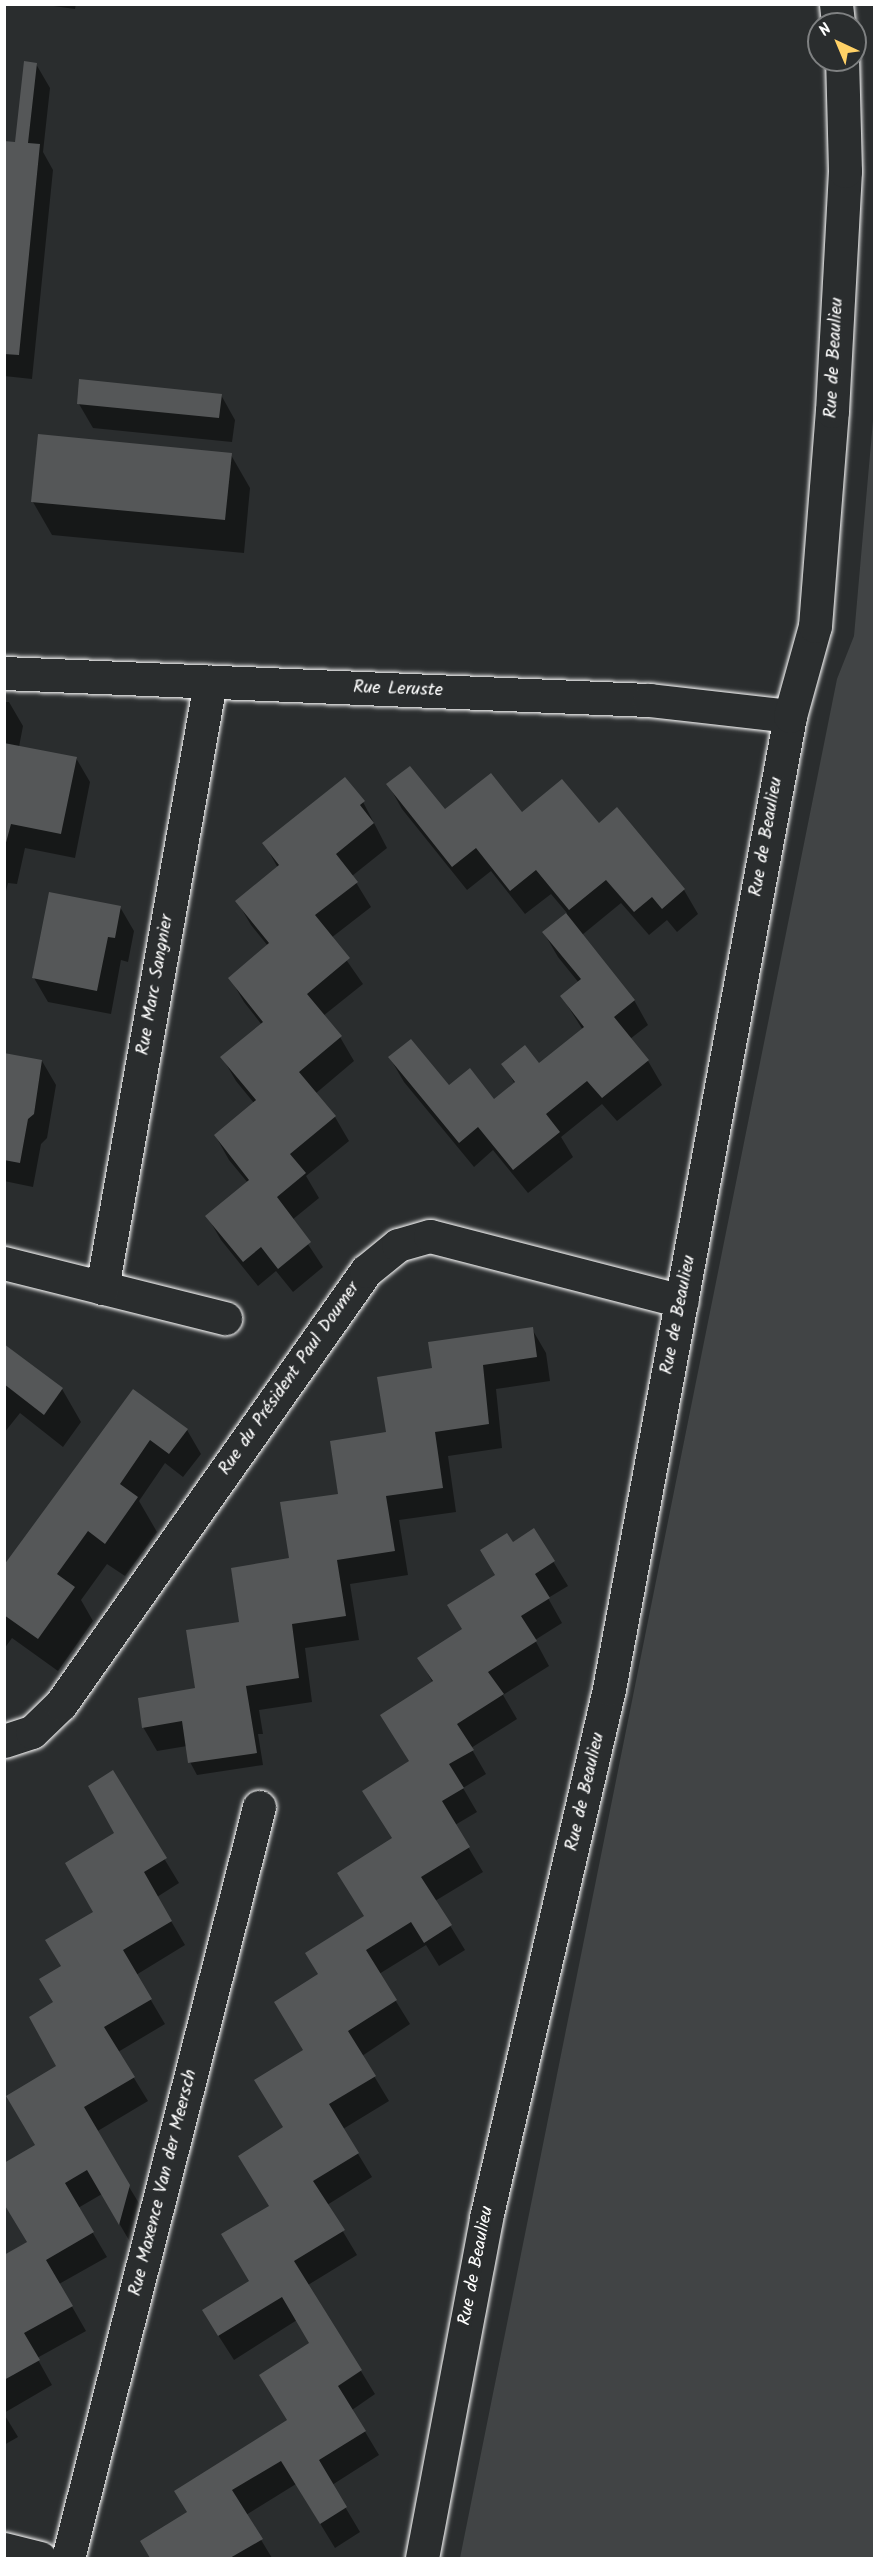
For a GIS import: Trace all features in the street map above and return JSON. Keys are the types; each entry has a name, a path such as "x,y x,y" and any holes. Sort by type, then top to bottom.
{"street":[{"name":"Rue de Beaulieu","path":"422,2559 486,2218 609,1689 790,716 815,626 832,411 845,171 842,72"},
{"name":"Rue Leruste","path":"4,673 649,700 790,716"},
{"name":"Rue Marc Sangnier","path":"102,1287 210,682"},
{"name":"Rue du Président Paul Doumer","path":"4,1741 32,1732 61,1704 366,1271 398,1245 430,1236 682,1301"},
{"path":"4,1263 225,1318"},
{"name":"Rue Maxence Van der Meersch","path":"68,2559 259,1807"},
{"path":"4,2549 40,2559"}],"shaded area":[{"path":"874,409 874,2558 460,2558 837,679 854,636"}],"building":[{"path":"24,61 37,63 28,143 40,144 19,355 4,354 4,141 15,142"},
{"path":"79,379 222,394 219,418 77,404"},
{"path":"38,434 232,453 225,520 31,502"},
{"path":"4,743 77,757 61,834 11,824 4,850"},
{"path":"410,766 445,809 491,773 522,812 562,779 599,823 617,807 685,889 662,909 652,897 634,912 606,880 569,910 536,870 510,891 476,848 452,867 386,784"},
{"path":"345,777 365,801 360,805 374,823 336,854 358,882 315,915 350,958 307,994 342,1036 299,1072 336,1116 290,1154 306,1173 277,1197 311,1242 278,1269 261,1247 243,1262 205,1216 249,1180 214,1135 256,1100 220,1057 263,1022 228,978 269,943 235,901 279,865 262,843"},
{"path":"49,892 121,906 115,938 108,937 97,991 32,978"},
{"path":"566,913 635,1000 614,1017 649,1060 602,1098 587,1081 546,1114 560,1132 513,1170 478,1127 459,1143 388,1057 411,1039 449,1085 470,1068 494,1099 515,1082 501,1064 525,1045 539,1063 584,1027 560,996 581,979 542,932"},
{"path":"4,1053 42,1060 34,1114 28,1119 20,1163 4,1160"},
{"path":"533,1327 537,1357 483,1365 489,1424 435,1432 443,1488 386,1496 395,1551 337,1560 346,1616 292,1624 299,1678 246,1686 257,1753 188,1763 182,1721 142,1728 138,1698 195,1688 186,1630 239,1622 231,1568 289,1558 280,1502 338,1494 330,1441 386,1432 377,1377 432,1368 428,1342"},
{"path":"4,1344 63,1388 44,1415 4,1384"},
{"path":"133,1389 188,1429 169,1454 150,1440 120,1484 138,1497 105,1544 88,1531 57,1574 75,1587 38,1639 4,1615 4,1565"},
{"path":"534,1528 555,1561 535,1574 550,1598 521,1616 537,1641 488,1672 504,1694 457,1724 474,1750 449,1764 464,1788 442,1801 470,1847 421,1877 452,1925 424,1943 411,1922 366,1950 397,2000 348,2031 376,2076 329,2104 359,2153 313,2181 345,2230 294,2261 362,2370 338,2386 366,2431 319,2460 347,2507 320,2524 281,2461 232,2490 263,2539 230,2558 150,2558 140,2541 187,2512 174,2491 287,2420 259,2375 309,2343 282,2297 218,2336 202,2310 249,2281 221,2234 269,2206 238,2156 283,2127 254,2080 303,2050 274,2002 318,1974 305,1953 364,1916 337,1873 392,1838 362,1791 409,1761 380,1715 433,1681 417,1658 462,1629 447,1605 495,1575 480,1550 507,1533 513,1542"},
{"path":"113,1770 167,1858 144,1872 172,1921 123,1950 152,1999 104,2027 135,2077 84,2107 130,2185 119,2225 87,2170 65,2183 94,2232 46,2260 73,2306 24,2333 40,2360 4,2380 4,2255 27,2242 4,2204 4,2163 35,2145 6,2096 56,2066 29,2017 53,2002 39,1979 61,1966 45,1940 93,1912 65,1863 114,1833 88,1786"}]}
